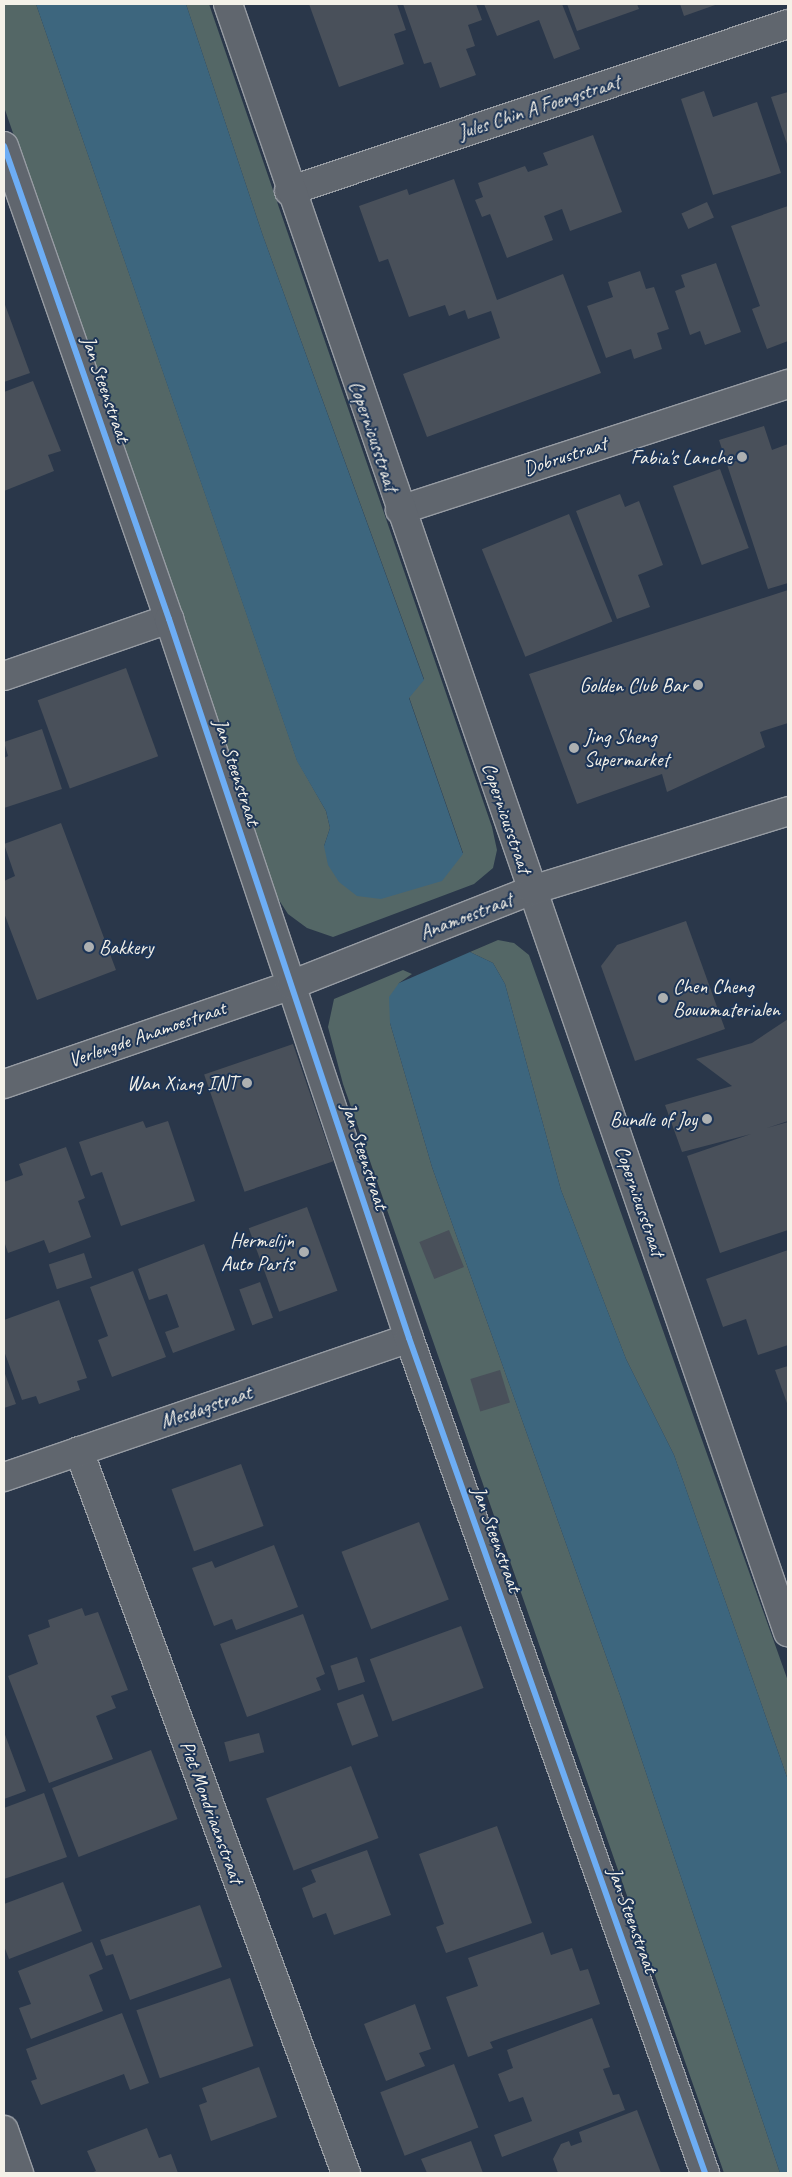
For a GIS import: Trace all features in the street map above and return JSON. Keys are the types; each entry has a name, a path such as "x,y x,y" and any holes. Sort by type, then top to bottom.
{"street":[{"name":"Copernicusstraat","path":"228,4 289,191 788,1632"},
{"name":"Jules Chin A Foengstraat","path":"289,191 788,24"},
{"name":"Jan Steenstraat","path":"4,146 169,619 409,1338 705,2173"},
{"name":"Dobrustraat","path":"400,510 788,384"},
{"path":"4,676 169,619"},
{"name":"Anamoestraat","path":"291,985 532,890 788,811"},
{"name":"Verlengde Anamoestraat","path":"4,1084 291,985"},
{"name":"Mesdagstraat","path":"4,1477 409,1338"},
{"name":"Piet Mondriaanstraat","path":"79,1451 346,2173"},
{"path":"4,2130 19,2173"}],"shaded area":[{"path":"4,4 36,4 297,760 326,811 330,828 324,846 463,853 409,697 424,679 263,236 186,4 209,4 492,827 497,850 493,868 474,884 333,937 307,928 288,914 277,897 4,107"},
{"path":"498,940 514,943 529,955 788,1681 788,1780 674,1455 626,1359 561,1190 505,984 493,963 470,952"},
{"path":"403,970 412,974 399,983 390,1023 432,1167 621,1698 780,2173 724,2173 343,1084 328,1027 334,999"}],"water":[{"path":"36,4 186,4 263,236 424,680 409,698 463,854 442,881 381,899 357,896 339,882 328,865 324,846 330,828 326,811 297,761"},
{"path":"470,952 493,963 505,984 561,1190 626,1359 674,1455 788,1780 788,2173 780,2173 621,1698 432,1167 390,1023 389,997 399,983"}],"building":[{"path":"309,4 397,4 406,30 394,34 404,64 339,87"},
{"path":"403,4 476,4 482,20 468,25 475,46 466,49 476,75 440,88 431,62 424,64"},
{"path":"484,4 562,4 580,49 554,59 539,20 497,36"},
{"path":"567,4 637,4 639,9 577,31"},
{"path":"680,4 718,4 684,16"},
{"path":"704,91 713,117 757,102 781,173 713,195 681,99"},
{"path":"788,92 788,147 771,97"},
{"path":"593,135 622,212 570,231 562,209 544,216 553,240 507,258 490,214 482,217 475,200 483,197 478,183 525,166 528,172 548,165 543,153"},
{"path":"454,179 497,300 563,274 601,373 427,437 403,374 500,338 491,311 468,319 465,310 449,316 445,305 409,317 388,259 379,262 359,206 407,189 409,195"},
{"path":"707,202 714,218 688,229 681,213"},
{"path":"788,206 788,341 767,349 752,309 760,306 731,226"},
{"path":"716,263 741,332 705,345 700,331 690,335 675,291 685,287 681,275"},
{"path":"640,271 646,289 654,287 669,329 657,333 662,349 634,359 631,349 606,358 587,306 613,297 608,282"},
{"path":"4,302 30,373 4,382"},
{"path":"33,381 61,451 48,455 54,471 4,491 4,392"},
{"path":"764,426 772,450 788,444 788,583 768,589 719,440"},
{"path":"720,469 749,548 702,565 673,486"},
{"path":"620,494 625,507 639,501 663,565 638,575 650,607 617,619 576,511"},
{"path":"569,514 612,622 525,657 482,549"},
{"path":"788,590 788,723 760,732 765,747 667,792 662,774 577,804 529,674"},
{"path":"126,668 158,756 70,788 38,700"},
{"path":"42,729 62,789 4,808 4,758 8,756 4,742"},
{"path":"61,823 116,970 37,1000 4,913 4,881 15,876 4,844"},
{"name":"Chen Cheng Bouwmaterialen","path":"686,921 725,1029 635,1061 601,966 617,945"},
{"path":"788,1019 788,1121 767,1128 788,1122 788,1230 720,1253 687,1156 751,1134 682,1152 665,1105 732,1086 696,1059 752,1043"},
{"path":"293,1044 333,1161 244,1192 204,1075"},
{"path":"143,1121 146,1128 168,1121 195,1201 121,1226 102,1172 91,1176 79,1142"},
{"path":"66,1147 85,1198 78,1201 91,1237 49,1253 44,1240 8,1253 4,1241 4,1182 23,1175 19,1164"},
{"path":"307,1207 337,1291 279,1312 249,1228"},
{"path":"449,1230 464,1267 434,1279 419,1242"},
{"path":"204,1244 235,1330 173,1353 165,1332 179,1327 167,1294 149,1300 138,1269"},
{"path":"788,1250 788,1345 758,1355 746,1319 723,1327 706,1279"},
{"path":"84,1253 92,1278 57,1289 49,1264"},
{"path":"133,1271 166,1357 112,1377 98,1340 108,1336 90,1287"},
{"path":"260,1282 273,1318 252,1325 239,1290"},
{"path":"59,1300 87,1378 77,1381 80,1390 39,1404 36,1396 22,1400 4,1351 4,1320"},
{"path":"788,1366 788,1406 775,1370"},
{"path":"500,1370 510,1403 480,1412 470,1379"},
{"path":"4,1371 16,1404 4,1408"},
{"path":"241,1464 264,1526 194,1551 171,1489"},
{"path":"419,1522 449,1599 371,1629 342,1552"},
{"path":"274,1545 298,1607 236,1630 232,1619 214,1626 192,1568 212,1561 215,1568"},
{"path":"82,1608 85,1616 98,1612 128,1690 111,1696 116,1708 96,1716 113,1759 49,1783 8,1676 38,1664 28,1635 50,1627 48,1620"},
{"path":"303,1614 325,1674 316,1678 321,1690 247,1717 220,1644"},
{"path":"461,1626 484,1688 392,1721 370,1659"},
{"path":"357,1657 365,1682 338,1690 330,1666"},
{"path":"363,1694 378,1736 352,1746 337,1704"},
{"path":"4,1732 26,1791 4,1799"},
{"path":"259,1733 264,1752 229,1762 224,1742"},
{"path":"151,1750 178,1819 79,1857 52,1788"},
{"path":"351,1766 379,1838 294,1870 266,1799"},
{"path":"44,1793 67,1857 4,1879 4,1808"},
{"path":"497,1826 532,1923 446,1953 436,1927 444,1924 419,1854"},
{"path":"367,1850 391,1915 334,1935 326,1913 313,1918 302,1888 316,1882 311,1870"},
{"path":"63,1882 82,1931 9,1959 4,1946 4,1904"},
{"path":"200,1905 222,1967 130,2000 113,1954 106,1956 100,1940"},
{"path":"543,1932 551,1955 572,1948 580,1971 588,1969 600,2004 490,2042 493,2048 468,2057 446,1997 478,1986 468,1958"},
{"path":"92,1942 103,1969 89,1975 103,2011 31,2039 19,2008 31,2004 18,1971"},
{"path":"230,1978 253,2046 160,2078 136,2010"},
{"path":"415,2004 431,2049 419,2053 425,2066 386,2081 364,2024"},
{"path":"122,2013 149,2083 130,2090 124,2074 41,2105 31,2081 37,2079 26,2049"},
{"path":"592,2018 610,2067 603,2069 613,2095 619,2094 625,2110 502,2157 494,2135 532,2121 523,2097 509,2102 498,2074 513,2068 507,2050"},
{"path":"454,2064 478,2127 405,2156 380,2092"},
{"path":"259,2067 277,2117 211,2141 199,2105 207,2102 202,2088"},
{"path":"637,2110 661,2173 558,2173 553,2159 561,2144 569,2141 571,2146 582,2142 579,2132"},
{"path":"147,2128 159,2158 171,2154 178,2173 91,2173 96,2171 87,2151"},
{"path":"471,2141 483,2173 427,2173 421,2159"}],"cycle path":[{"path":"4,146 169,619 409,1338 705,2173"}],"place":[{"name":"Fabia's Lanche","path":"742,457"},
{"name":"Golden Club Bar","path":"698,685"},
{"name":"Jing Sheng Supermarket","path":"574,748"},
{"name":"Bakkery","path":"89,947"},
{"name":"Chen Cheng Bouwmaterialen","path":"663,998"},
{"name":"Wan Xiang INT","path":"247,1083"},
{"name":"Bundle of Joy","path":"707,1119"},
{"name":"Hermelijn Auto Parts","path":"304,1252"}]}
